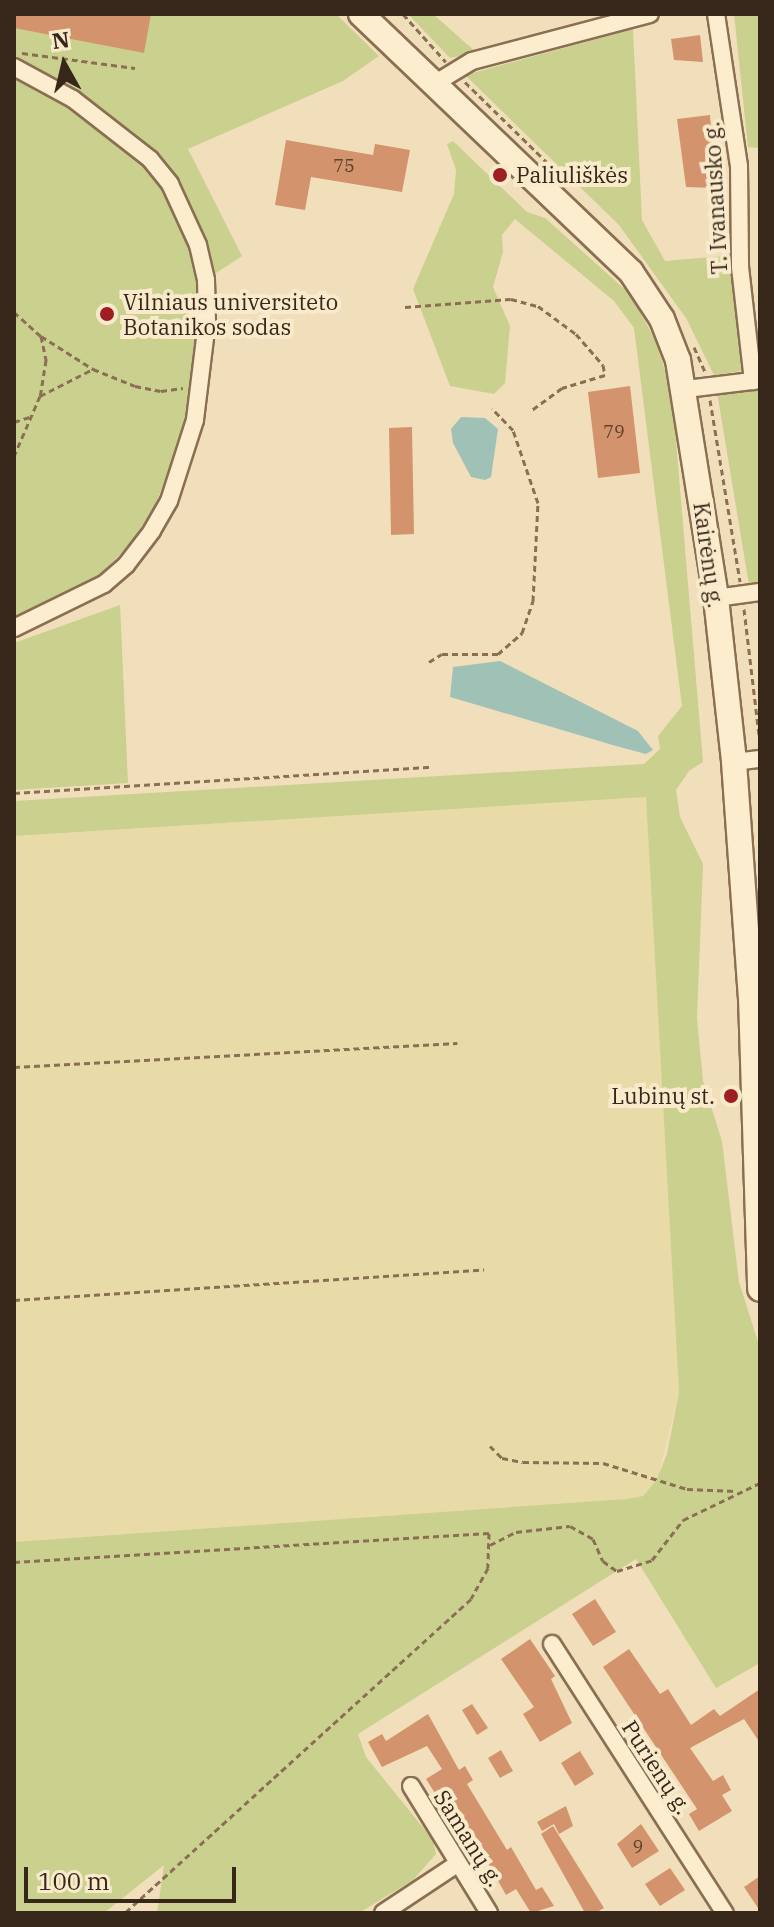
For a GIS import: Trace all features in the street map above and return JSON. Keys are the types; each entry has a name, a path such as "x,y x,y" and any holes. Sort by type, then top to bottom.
{"main road":[{"name":"Kairėnų g.","path":"361,14 443,77 631,272 662,319 697,387 755,997 760,1289"}],"street":[{"path":"443,77 624,17 650,14"},
{"name":"T. Ivanausko g.","path":"716,14 739,166 740,267 757,380"},
{"path":"14,67 73,99 150,159 170,184 198,245 206,280 195,420 169,501 126,565 73,602 14,628"},
{"path":"697,387 757,380"},
{"path":"716,598 760,592"},
{"path":"734,762 760,759"},
{"name":"Purienų g.","path":"552,1644 725,1913"},
{"name":"Samanų g.","path":"411,1786 489,1913"},
{"path":"383,1913 457,1864"}],"path":[{"path":"403,14 443,77 565,181"},
{"path":"14,54 135,68"},
{"path":"405,307 511,299 538,306 576,334 603,365 605,375 562,388 530,411"},
{"path":"14,312 41,336 93,369 161,391 199,389"},
{"path":"14,456 40,396 46,360 41,336"},
{"path":"693,345 697,387 742,595 760,745"},
{"path":"40,396 93,369"},
{"path":"429,662 442,654 498,654 522,633 533,601 538,503 513,430 492,408"},
{"path":"14,422 32,416"},
{"path":"14,793 431,767"},
{"path":"14,1067 457,1043"},
{"path":"14,1300 484,1270"},
{"path":"490,1446 502,1458 523,1462 603,1463 687,1489 741,1490"},
{"path":"490,1545 516,1532 570,1526 593,1539 603,1561 617,1571 652,1560 683,1520 707,1512 741,1490 760,1483"},
{"path":"14,1562 489,1533 488,1568 471,1599 125,1913"}],"shaded area":[{"path":"646,797 679,1392 657,1481 643,1496 627,1499 511,1510 14,1542 14,836"}],"green space":[{"name":"Vilniaus universiteto Botanikos sodas","path":"14,14 336,14 379,56 343,81 188,149 242,256 201,283 198,346 180,445 155,505 131,543 98,577 14,622"},
{"path":"408,14 433,14 477,53 450,58"},
{"path":"734,14 760,14 760,148 748,147"},
{"path":"633,29 642,220 665,261 735,255 741,371 714,375 686,318 619,225 465,75"},
{"path":"453,141 527,212 545,218 629,293 656,341 672,393 703,762 689,771 676,790 680,817 703,864 697,1018 703,1081 722,1141 739,1282 760,1348 760,1663 716,1688 636,1559 358,1734 366,1757 433,1840 436,1854 413,1880 359,1913 157,1913 164,1865 104,1913 14,1913 14,1542 627,1499 643,1496 656,1481 667,1454 679,1392 646,797 14,836 14,801 644,764 660,749 658,736 682,706 634,328 614,301 515,219 502,235 503,252 493,287 510,326 505,383 494,394 450,386 413,289 454,194 456,170 447,144"},
{"path":"760,388 760,583 749,585 717,392"},
{"path":"120,605 128,783 14,790 14,643"}],"water":[{"path":"461,417 485,418 498,429 491,477 485,480 471,477 453,443 451,429"},
{"path":"500,661 638,731 653,750 646,754 450,697 453,667"}],"building":[{"path":"14,14 151,14 144,53 14,28"},
{"path":"700,35 703,62 674,60 671,39"},
{"path":"710,115 715,188 686,187 677,119"},
{"path":"286,140 373,155 375,144 410,150 402,192 311,177 305,210 275,205"},
{"path":"630,386 640,473 598,478 588,392"},
{"path":"412,427 414,534 391,535 389,428"},
{"path":"595,1599 616,1632 593,1646 572,1614"},
{"path":"530,1639 555,1676 551,1679 572,1723 540,1742 523,1714 534,1707 501,1659"},
{"path":"629,1649 660,1694 668,1689 691,1725 714,1709 720,1716 760,1689 760,1743 744,1719 690,1748 713,1781 723,1775 731,1790 722,1795 732,1811 699,1831 689,1814 697,1809 603,1667"},
{"path":"472,1704 488,1728 477,1735 462,1710"},
{"path":"428,1714 459,1770 465,1766 473,1780 467,1784 507,1850 511,1847 536,1890 542,1887 554,1906 531,1913 516,1889 506,1895 450,1795 440,1801 426,1779 442,1769 427,1746 382,1767 368,1742 382,1734 386,1741"},
{"path":"501,1750 513,1771 500,1778 488,1758"},
{"path":"580,1751 594,1774 575,1786 561,1763"},
{"path":"566,1806 573,1826 559,1834 554,1824 542,1831 537,1822"},
{"path":"641,1824 659,1851 632,1868 617,1844"},
{"path":"553,1826 604,1908 595,1913 585,1913 541,1834"},
{"path":"670,1868 685,1890 660,1906 645,1884"},
{"path":"760,1876 760,1911 744,1887"}],"place":[{"name":"Paliuliškės","path":"500,175"},
{"name":"Vilniaus universiteto Botanikos sodas","path":"107,314"},
{"name":"Lubinų st.","path":"731,1096"}]}
